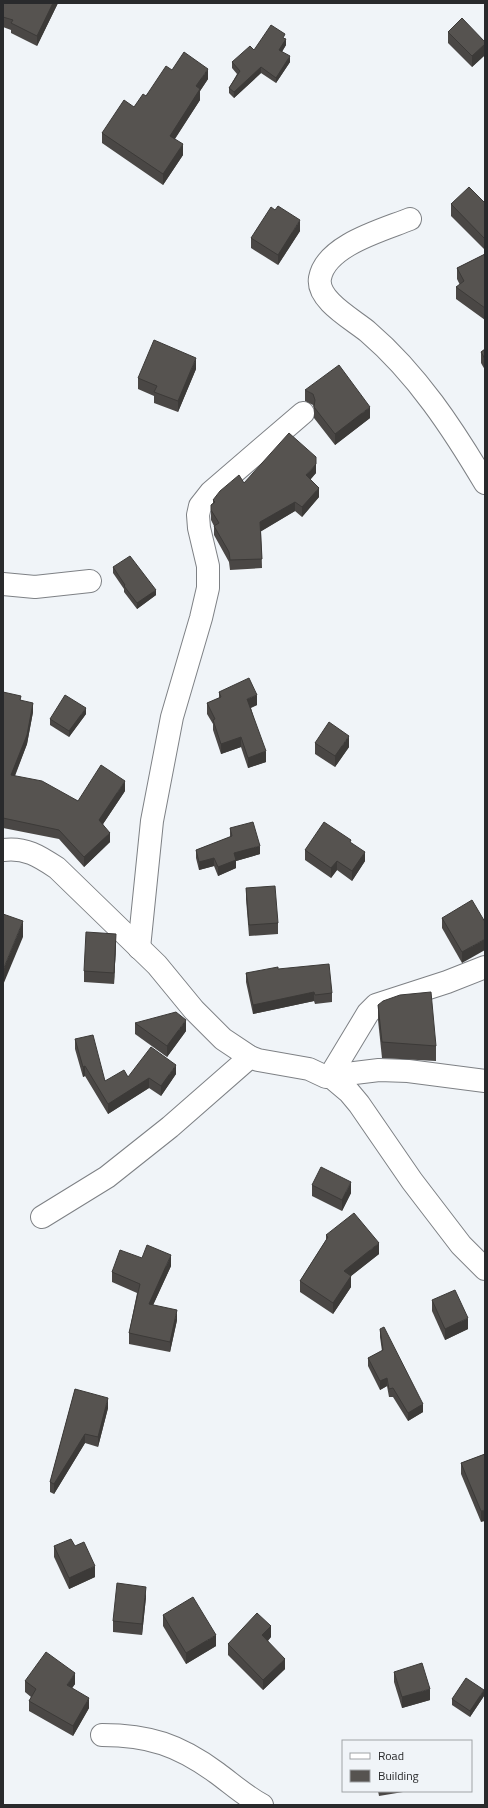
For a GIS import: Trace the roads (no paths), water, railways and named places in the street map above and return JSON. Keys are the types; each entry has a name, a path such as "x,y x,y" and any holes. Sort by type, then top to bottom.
{"street":[{"path":"410,219 340,249 330,260 322,273 320,281 321,287 325,298 369,332 408,373 452,431 485,483"},
{"path":"139,948 152,821 172,717 201,618 208,588 208,566 198,520 200,506 211,492 303,414"},
{"path":"3,584 35,587 90,581"},
{"path":"3,850 26,850 40,856 57,868 157,965 194,1010 223,1039 250,1057 258,1060 309,1069 326,1077 379,1070 408,1071 485,1081"},
{"path":"330,1076 368,1013 376,1005 447,982 485,967"},
{"path":"42,1218 107,1177 170,1127 250,1057"},
{"path":"330,1076 359,1104 412,1181 434,1210 461,1245 485,1269"},
{"path":"102,1735 129,1737 160,1742 176,1747 196,1758 246,1796 262,1805"}]}
